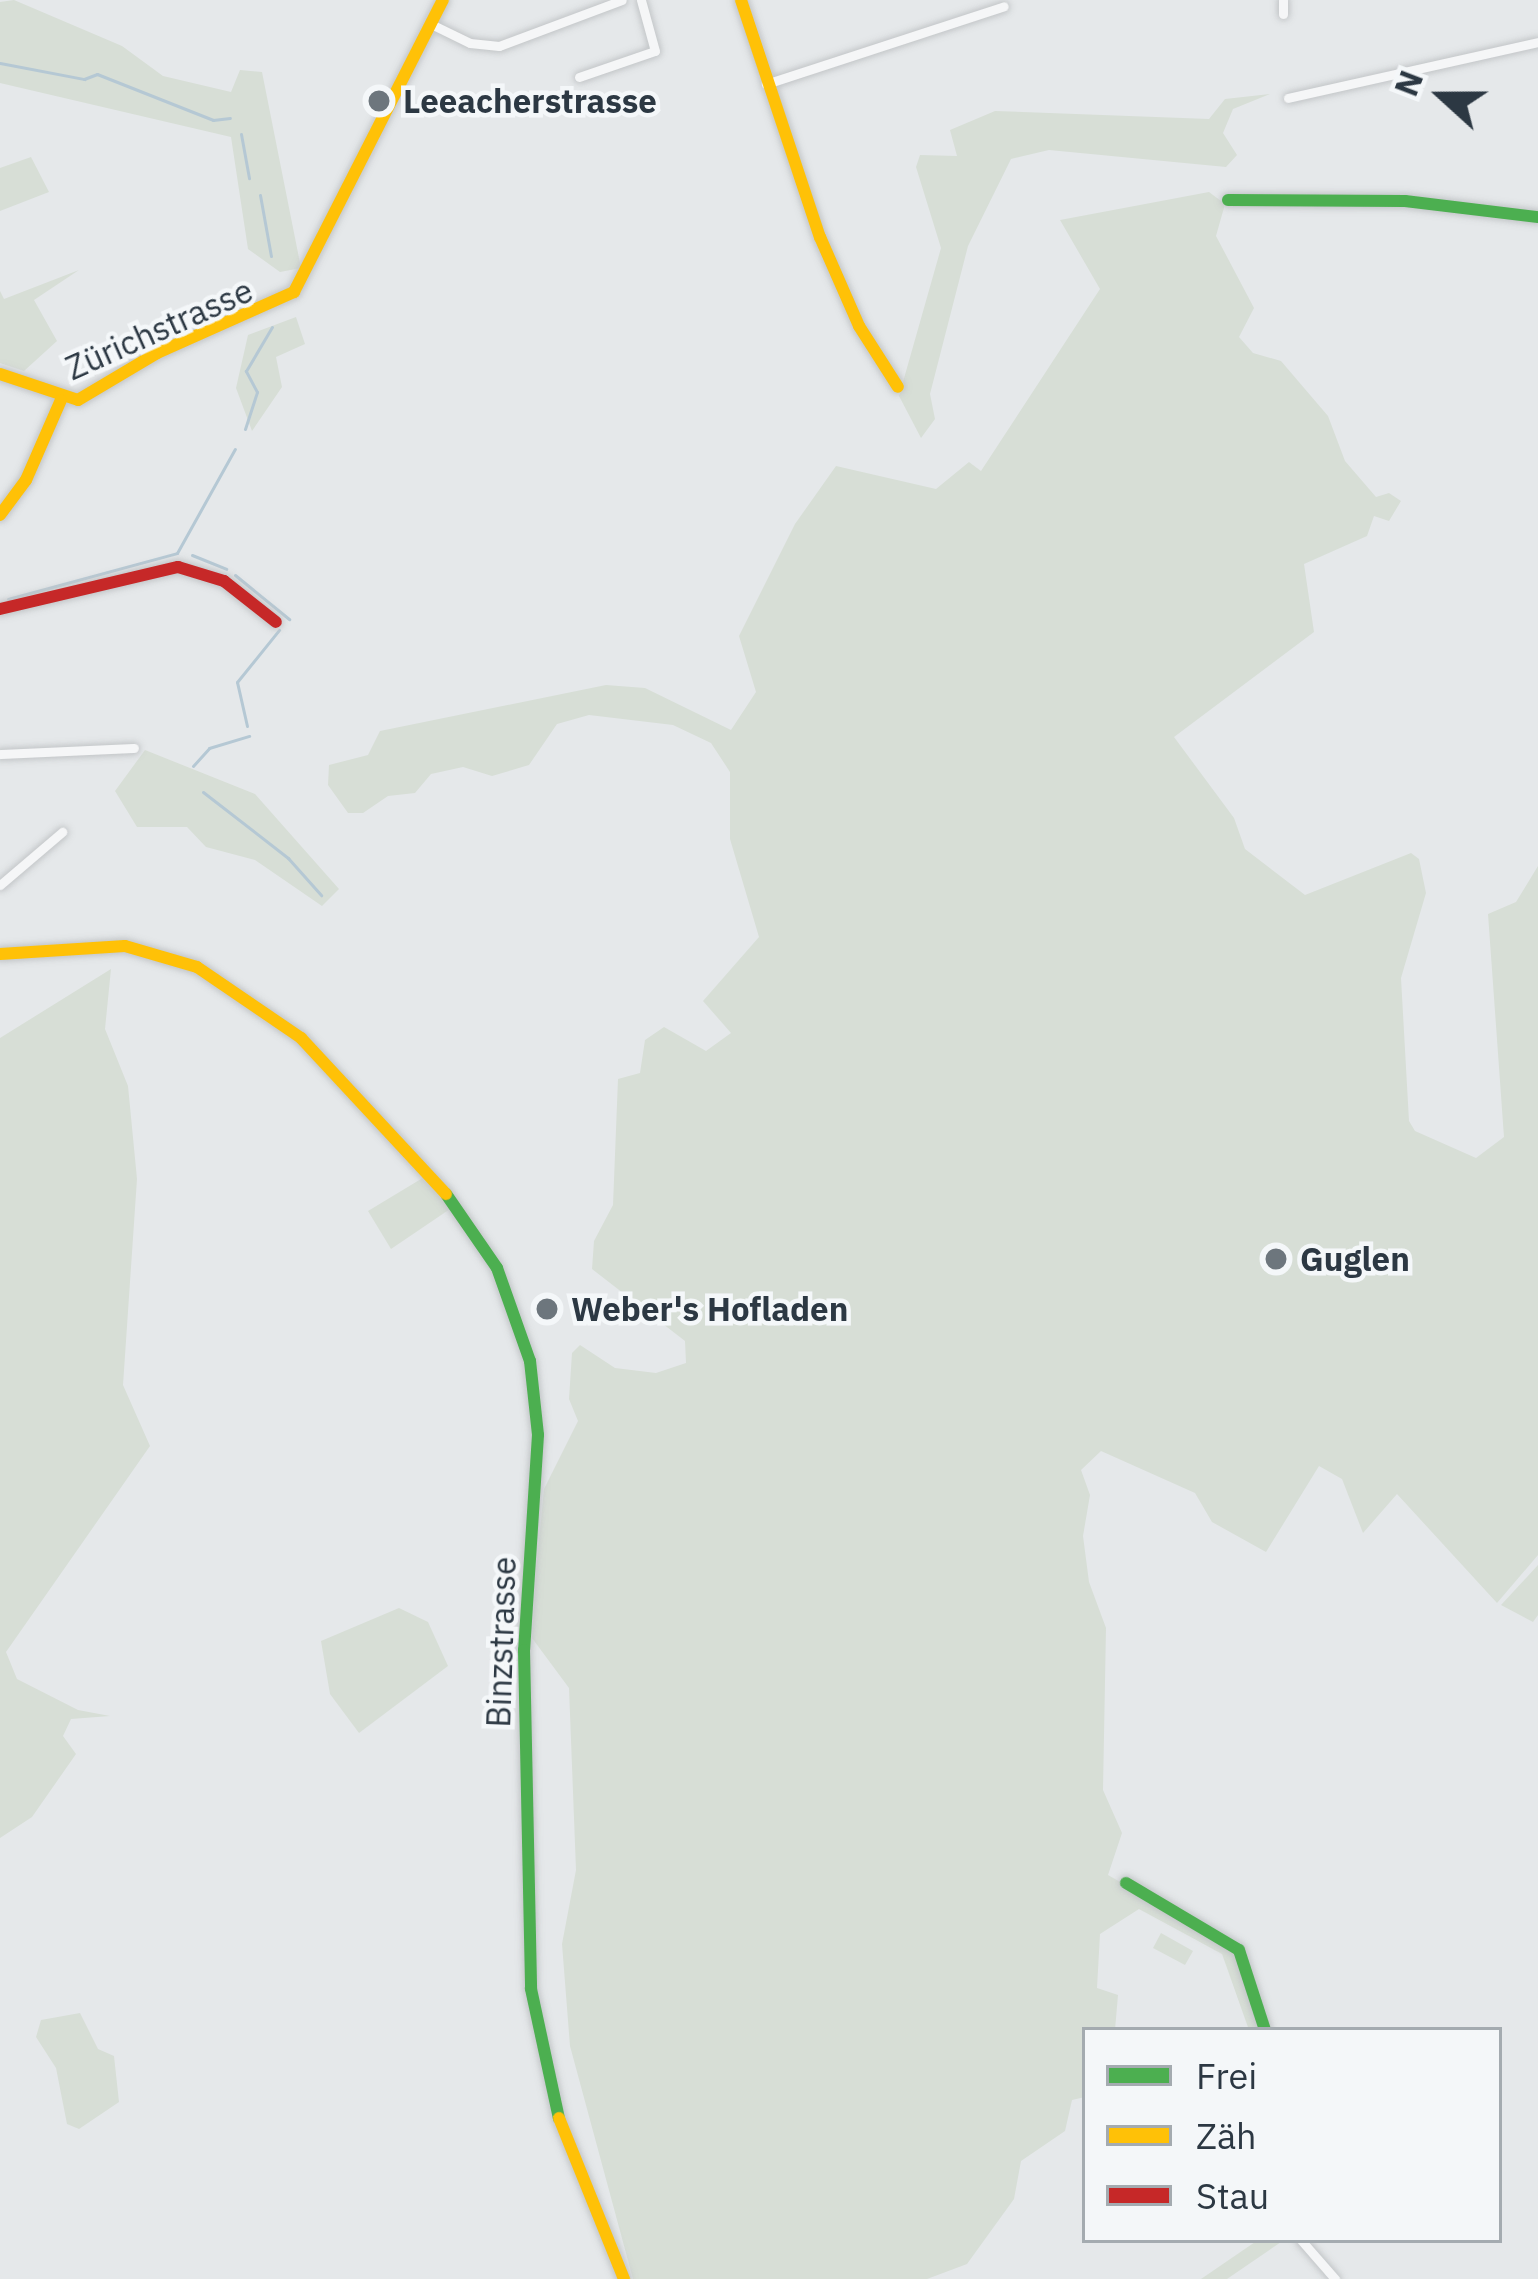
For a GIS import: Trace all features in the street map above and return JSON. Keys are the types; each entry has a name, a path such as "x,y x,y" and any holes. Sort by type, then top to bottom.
{"main road":[{"name":"Zürichstrasse","path":"0,515 26,480 61,400 78,400 157,353 294,292 443,0"},
{"path":"741,0 820,237 859,326 898,388"},
{"path":"1228,200 1405,201 1538,217"},
{"path":"0,374 61,400"},
{"path":"0,610 178,568 224,581 275,622"},
{"name":"Binzstrasse","path":"0,954 100,944 178,960 254,1000 323,1062 477,1231 507,1288 530,1361 538,1435 524,1684 530,1989 559,2119 624,2279"},
{"path":"1126,1882 1239,1950 1264,2027"}],"street":[{"path":"431,24 470,43 499,46 622,0"},
{"path":"579,77 655,51 641,0"},
{"path":"1283,0 1283,14"},
{"path":"766,84 1004,6"},
{"path":"1288,98 1538,42"},
{"path":"0,754 134,748"},
{"path":"0,885 62,832"},
{"path":"1304,2243 1335,2279"}],"shaded area":[{"path":"14,0 122,46 163,76 231,92 240,70 262,72 301,268 280,272 248,249 231,137 0,83 0,2"},
{"path":"1270,94 1233,109 1223,133 1237,155 1226,167 1049,150 1011,159 968,246 930,394 935,419 921,438 899,396 941,248 916,167 920,155 957,156 950,130 995,111 1209,119 1225,99"},
{"path":"31,157 49,192 0,211 0,168"},
{"path":"1209,192 1225,204 1216,236 1254,308 1239,337 1253,353 1281,361 1328,416 1345,461 1376,497 1389,493 1401,501 1389,521 1374,516 1367,536 1304,564 1314,632 1174,737 1234,818 1245,849 1305,895 1411,853 1419,859 1426,893 1401,978 1409,1121 1415,1131 1476,1158 1504,1137 1488,914 1516,902 1538,866 1538,1555 1497,1603 1397,1494 1363,1533 1342,1479 1319,1466 1266,1552 1212,1522 1195,1493 1101,1451 1081,1470 1090,1495 1083,1536 1089,1582 1106,1628 1103,1790 1122,1833 1108,1875 1239,1950 1264,2027 1248,2027 1222,1954 1139,1909 1100,1934 1097,1988 1118,1995 1115,2027 1082,2027 1082,2098 1072,2100 1065,2131 1021,2161 1014,2199 967,2264 927,2279 633,2279 570,2046 562,1944 576,1870 569,1688 532,1638 536,1572 544,1489 578,1421 569,1399 572,1353 580,1345 615,1368 656,1373 686,1363 685,1341 592,1269 594,1241 613,1205 618,1079 640,1073 645,1040 664,1027 706,1051 731,1033 703,1001 759,937 730,839 730,772 711,743 673,725 589,715 557,724 529,765 492,776 463,767 431,774 415,793 388,796 363,813 348,813 328,785 329,765 368,755 380,731 606,685 645,688 731,730 756,692 739,636 795,524 836,466 936,489 969,462 981,471 1100,289 1060,220"},
{"path":"79,270 34,300 57,341 24,371 0,363 0,291 4,299"},
{"path":"296,317 305,344 276,357 282,387 252,431 236,388 248,335"},
{"path":"145,750 255,794 339,889 322,906 255,860 206,847 187,827 137,827 115,791"},
{"path":"111,969 105,1029 128,1086 137,1179 123,1385 150,1446 6,1652 17,1679 78,1710 110,1716 71,1719 63,1736 76,1754 32,1817 0,1838 0,1038"},
{"path":"426,1176 453,1207 391,1249 368,1211"},
{"path":"1538,1565 1538,1615 1533,1622 1501,1605"},
{"path":"399,1608 428,1622 448,1666 359,1733 330,1694 321,1641"},
{"path":"1161,1933 1193,1951 1185,1965 1153,1948"},
{"path":"80,2013 98,2049 114,2056 119,2102 79,2129 67,2124 56,2068 36,2037 41,2020"},
{"path":"1254,2243 1280,2243 1227,2279 1201,2279"}],"waterway":[{"path":"0,63 84,79 97,74 213,120 230,118"},
{"path":"241,134 249,178"},
{"path":"260,195 271,256"},
{"path":"245,429 257,392 246,371 272,327"},
{"path":"8,599 177,553 235,449"},
{"path":"192,555 226,569"},
{"path":"235,575 289,619"},
{"path":"247,726 237,682 279,630"},
{"path":"193,766 209,748 249,736"},
{"path":"203,792 288,858 321,895"}],"traffic: fast":[{"path":"1228,200 1405,201 1538,217"},
{"path":"446,1194 497,1268 530,1361 538,1435 524,1650 531,1989 559,2118"},
{"path":"1126,1883 1239,1950 1264,2027"}],"traffic: slow":[{"path":"0,374 78,400 157,353 294,292 443,0"},
{"path":"741,0 820,237 859,326 898,387"},
{"path":"0,515 26,480 61,400"},
{"path":"0,954 125,946 197,967 301,1038 446,1194"},
{"path":"559,2118 624,2279"}],"traffic: jam":[{"path":"0,609 178,567 224,581 276,622"}],"place":[{"name":"Leeacherstrasse","path":"379,101"},
{"name":"Guglen","path":"1276,1259"},
{"name":"Weber's Hofladen","path":"547,1309"}]}
